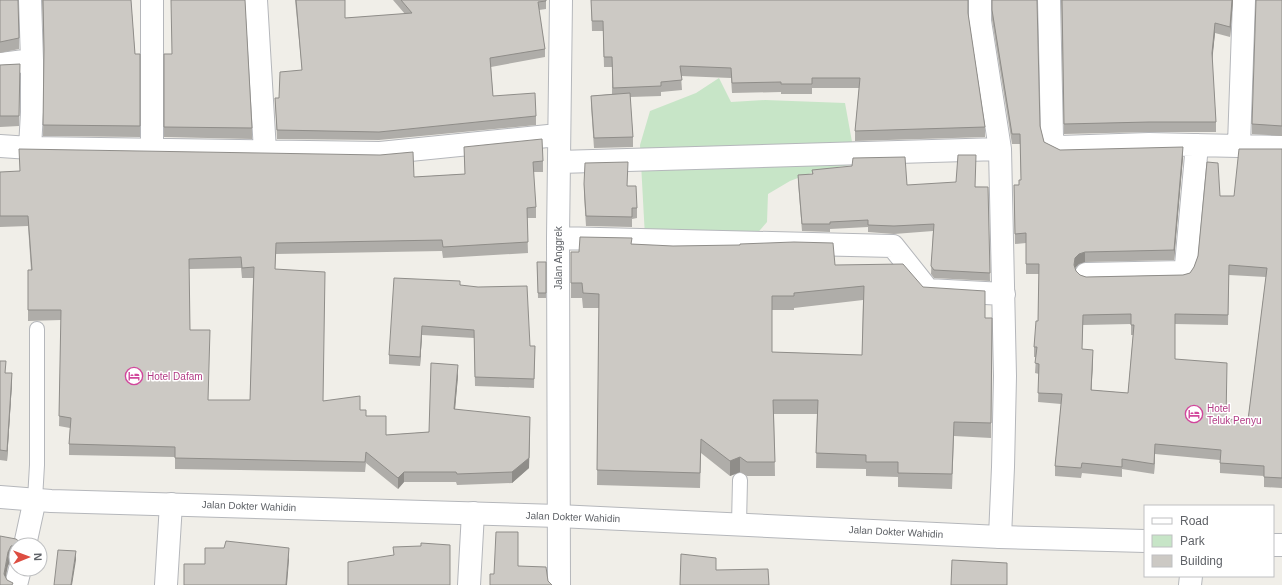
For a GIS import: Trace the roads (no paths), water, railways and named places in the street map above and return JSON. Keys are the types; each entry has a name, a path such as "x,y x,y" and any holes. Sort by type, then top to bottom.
{"street":[{"path":"30,0 32,60 30,148"},
{"path":"152,0 152,148"},
{"path":"256,0 265,151"},
{"name":"Jalan Anggrek","path":"559,585 558,135 561,0"},
{"path":"980,0 980,21 1000,149 1004,294 1004,467 1000,536"},
{"path":"1049,0 1052,136 1054,144 1060,146 1197,144 1282,147"},
{"path":"1239,145 1244,0"},
{"path":"0,64 32,60"},
{"path":"0,146 30,148 152,148 380,153 558,135"},
{"path":"1086,274 1183,272 1186,265 1197,144"},
{"path":"559,162 1000,149"},
{"path":"558,238 893,246 928,290 1004,294"},
{"name":"Jalan Dokter Wahidin","path":"0,497 558,516 1144,541"},
{"path":"27,537 35,499"},
{"path":"166,585 171,504"},
{"path":"469,585 473,513"}],"lane":[{"path":"35,499 37,465 36,329"},
{"path":"739,524 740,480"}],"place":[{"name":"Hotel Dafam","path":"134,376"},
{"name":"Hotel Teluk Penyu","path":"1194,414"}]}
